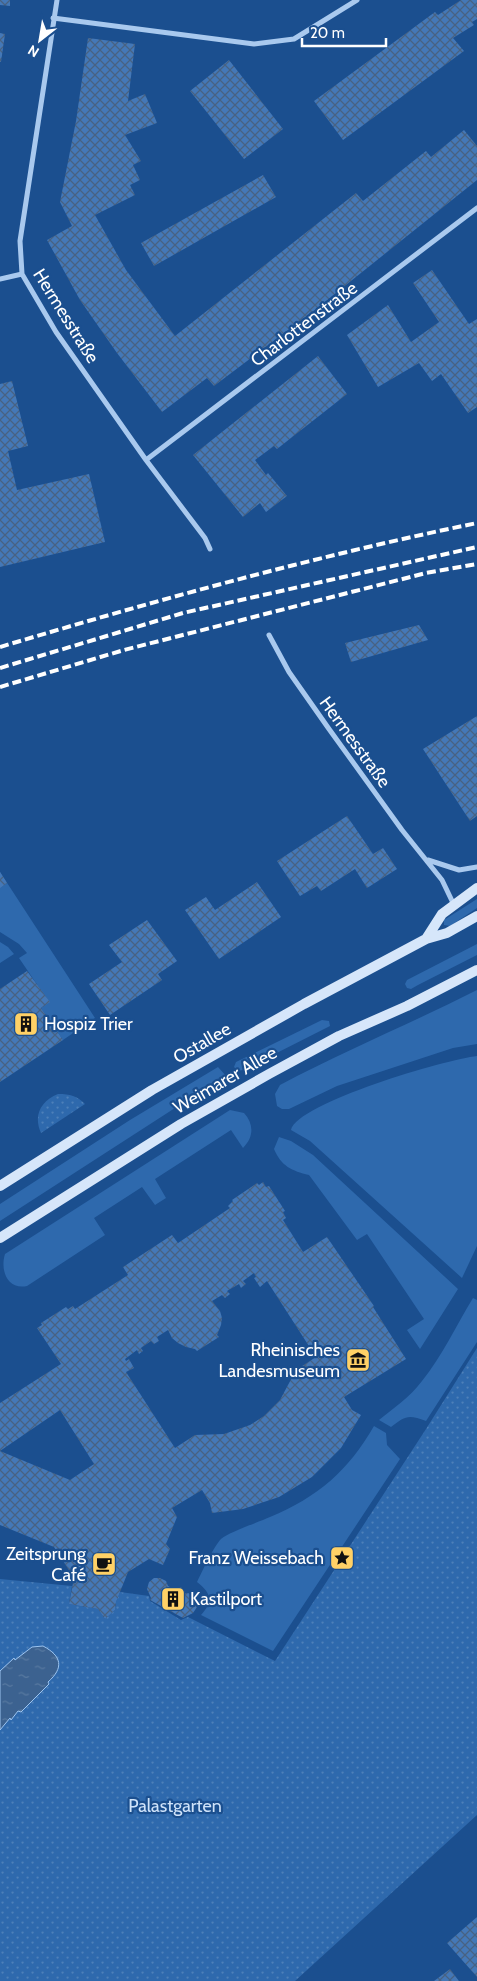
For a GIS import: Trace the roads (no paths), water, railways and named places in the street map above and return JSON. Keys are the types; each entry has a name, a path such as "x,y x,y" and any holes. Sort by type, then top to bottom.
{"main road":[{"path":"426,940 442,914 477,888"},
{"name":"Ostallee","path":"0,1186 152,1090 304,1004 426,940 447,933 477,916"},
{"name":"Weimarer Allee","path":"0,1238 181,1124 269,1074 339,1036 407,1006 477,970"}],"street":[{"name":"Hermesstraße","path":"57,0 52,18 20,241 22,274 56,332 146,460 205,538 210,549"},
{"path":"52,18 254,44 294,39 358,0"},
{"name":"Charlottenstraße","path":"146,460 477,208"},
{"path":"0,279 22,274"},
{"name":"Hermesstraße","path":"269,635 289,672 328,729 402,830 428,860 442,880 454,906"},
{"path":"428,860 459,870 477,867"}],"water":[{"path":"43,1646 57,1658 59,1662 57,1672 48,1682 49,1684 21,1712 18,1711 11,1720 10,1718 0,1730 0,1671 14,1658 15,1660 32,1647"}],"railway":[{"path":"0,647 118,612 297,564 477,523"},
{"path":"0,668 183,613 477,547"},
{"path":"0,687 124,650 426,573 477,564"}],"place":[{"name":"Hospiz Trier","path":"26,1024"},
{"name":"Rheinisches Landesmuseum","path":"358,1360"},
{"name":"Franz Weissebach","path":"342,1558"},
{"name":"Zeitsprung Café","path":"104,1564"},
{"name":"Kastilport","path":"173,1599"}],"park label":[{"name":"Palastgarten","path":"175,1806"}]}
